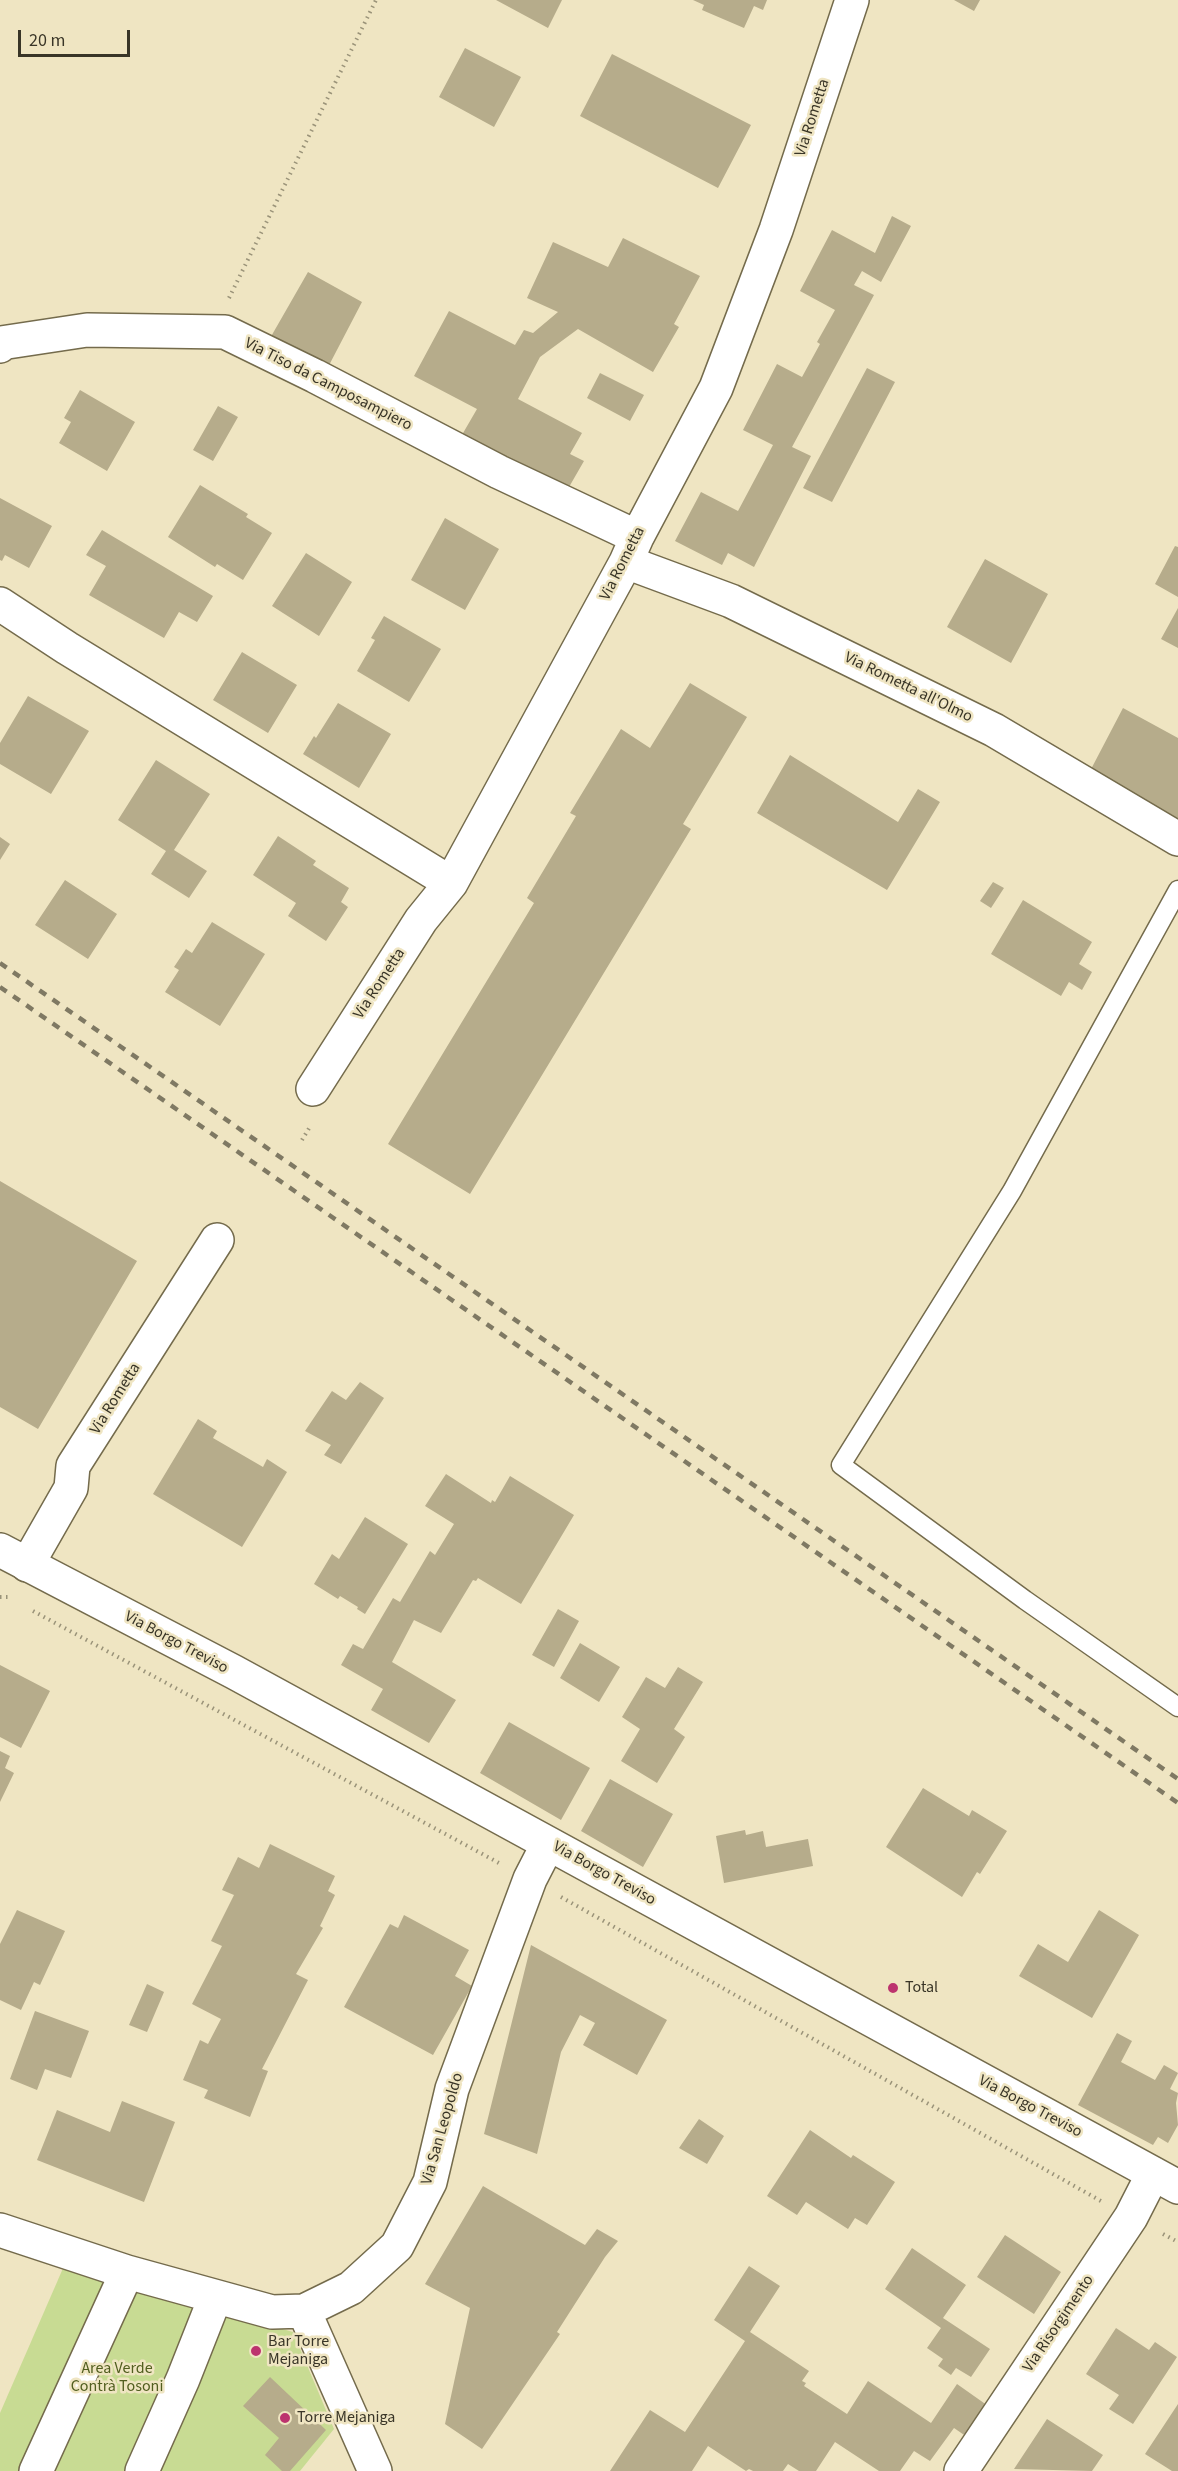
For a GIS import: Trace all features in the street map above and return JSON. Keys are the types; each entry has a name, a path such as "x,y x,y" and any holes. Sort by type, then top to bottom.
{"street":[{"name":"Via Rometta","path":"313,1089 421,920 451,884 716,388 776,230 852,0"},
{"name":"Via Tiso da Camposampiero","path":"0,346 2,343 87,330 225,333 305,371 499,472 631,549"},
{"name":"Via Rometta all'Olmo","path":"631,549 731,601 994,730 1178,839"},
{"path":"0,604 67,648 451,884"},
{"name":"Via Rometta","path":"14,1557 71,1488 73,1466 217,1240"},
{"name":"Via Borgo Treviso","path":"14,1557 234,1672 1166,2180"},
{"name":"Via San Leopoldo","path":"0,2230 127,2272 272,2312 304,2312 351,2288 397,2246 430,2182 452,2089 530,1879 548,1844"},
{"name":"Via Risorgimento","path":"961,2471 1131,2217 1166,2180"},
{"path":"36,2471 127,2272"},
{"path":"142,2471 183,2379 215,2298"},
{"path":"304,2312 375,2471"}],"lane":[{"path":"1178,890 1012,1191 841,1465 1025,1600 1178,1707"}],"path":[{"path":"213,332 376,0"},
{"path":"0,1597 8,1597 18,1603"},
{"path":"28,1609 530,1879 1178,2242"}],"green space":[{"name":"Area Verde Contrà Tosoni","path":"64,2266 293,2332 334,2429 300,2471 0,2471 0,2413"}],"building":[{"path":"496,0 562,0 548,28"},
{"path":"693,0 767,0 763,10 754,6 744,28 702,10 704,5"},
{"path":"954,0 980,0 974,11"},
{"path":"465,48 521,77 494,127 439,97"},
{"path":"612,54 751,125 718,188 580,116"},
{"path":"892,216 911,226 881,282 862,271 854,285 874,295 792,447 811,456 754,567 728,553 722,565 675,541 701,492 738,511 773,445 743,430 777,364 802,377 820,344 817,342 835,310 800,291 832,230 875,253"},
{"path":"623,238 700,276 674,324 679,327 653,372 578,329 540,357 518,399 582,433 570,454 584,461 565,494 459,440 477,409 414,376 449,311 515,345 524,330 533,333 558,312 527,298 553,242 608,267"},
{"path":"308,272 362,302 326,371 269,340"},
{"path":"867,368 895,382 832,502 803,488"},
{"path":"600,373 644,395 630,421 587,398"},
{"path":"80,390 135,422 107,471 59,443 71,422 64,418"},
{"path":"218,406 238,417 213,461 193,450"},
{"path":"200,485 248,514 246,517 272,533 243,580 217,564 215,567 168,537"},
{"path":"0,498 52,526 29,568 5,555 2,561 0,560"},
{"path":"445,518 499,549 465,610 411,580"},
{"path":"102,530 213,596 197,622 179,612 164,638 89,595 106,566 86,555"},
{"path":"1175,546 1178,547 1178,597 1155,584"},
{"path":"306,553 352,582 319,636 272,606"},
{"path":"985,559 1048,594 1011,663 947,627"},
{"path":"1178,608 1178,648 1161,639"},
{"path":"384,616 441,649 409,702 357,671 375,640 371,638"},
{"path":"242,652 297,685 268,733 213,700"},
{"path":"690,683 747,717 683,824 691,829 470,1194 388,1144 534,903 527,898 576,816 570,813 621,729 650,748"},
{"path":"28,696 89,731 51,794 0,764 0,743"},
{"path":"338,703 391,734 359,788 303,754"},
{"path":"1123,708 1178,738 1178,821 1089,773"},
{"path":"790,755 898,822 918,789 940,802 887,890 757,813"},
{"path":"156,760 210,794 174,850 207,871 189,898 151,874 166,851 118,820"},
{"path":"278,836 316,861 313,865 349,888 341,902 348,907 326,941 288,916 296,903 253,875"},
{"path":"0,837 10,844 0,860"},
{"path":"65,880 117,914 88,959 35,925"},
{"path":"993,882 1004,888 991,908 980,901"},
{"path":"1023,900 1092,942 1079,964 1092,972 1082,990 1069,982 1061,996 991,954"},
{"path":"212,922 265,954 220,1026 165,992 179,970 174,967 186,949 192,953"},
{"path":"0,1181 137,1261 38,1429 0,1407"},
{"path":"360,1382 384,1398 341,1464 324,1455 331,1445 305,1431 332,1391 346,1400"},
{"path":"198,1419 217,1431 213,1438 263,1467 267,1459 287,1472 242,1547 153,1494"},
{"path":"446,1474 491,1503 492,1500 495,1502 510,1476 574,1515 521,1604 478,1578 476,1581 473,1580 441,1633 414,1620 392,1662 456,1700 429,1743 371,1710 383,1689 341,1665 353,1644 363,1649 393,1598 400,1602 430,1551 435,1555 454,1524 425,1506"},
{"path":"365,1517 408,1544 365,1614 340,1596 338,1599 314,1584 332,1554 339,1559"},
{"path":"558,1609 579,1621 554,1667 532,1655"},
{"path":"580,1643 620,1667 599,1702 560,1678"},
{"path":"0,1665 50,1691 21,1748 0,1737"},
{"path":"678,1667 703,1682 674,1729 685,1737 657,1783 621,1761 640,1729 622,1717 646,1677 665,1688"},
{"path":"509,1722 590,1768 561,1820 480,1773"},
{"path":"0,1751 10,1756 5,1768 14,1773 0,1802"},
{"path":"610,1779 673,1814 643,1867 581,1831"},
{"path":"923,1788 969,1816 972,1810 1007,1831 980,1874 977,1872 962,1897 886,1847"},
{"path":"745,1830 746,1835 763,1831 766,1847 808,1839 813,1866 724,1883 716,1836"},
{"path":"270,1844 335,1876 328,1891 335,1895 320,1926 323,1928 296,1974 308,1980 262,2069 268,2071 250,2117 204,2098 208,2090 183,2080 200,2040 208,2044 221,2019 192,2004 222,1946 211,1941 234,1895 222,1890 238,1857 259,1868"},
{"path":"17,1910 65,1931 40,1985 34,1982 21,2010 0,2000 0,1944"},
{"path":"1099,1910 1139,1935 1092,2018 1019,1976 1038,1944 1068,1962"},
{"path":"404,1915 469,1950 455,1976 472,1986 433,2055 344,2007 390,1924 398,1928"},
{"path":"531,1945 667,2020 637,2075 583,2045 595,2023 580,2015 561,2052 537,2154 484,2134"},
{"path":"147,1984 164,1992 147,2032 129,2025"},
{"path":"35,2011 89,2031 71,2078 45,2069 37,2090 10,2079"},
{"path":"1117,2033 1132,2041 1121,2062 1155,2080 1164,2065 1178,2073 1170,2089 1178,2093 1176,2103 1178,2125 1168,2143 1158,2137 1153,2145 1078,2105"},
{"path":"122,2101 175,2122 144,2202 37,2160 57,2110 110,2132"},
{"path":"699,2119 724,2136 707,2164 679,2148"},
{"path":"810,2130 851,2158 853,2155 895,2182 867,2225 855,2218 848,2229 806,2202 797,2215 767,2196"},
{"path":"483,2186 585,2245 597,2229 618,2241 605,2257 557,2332 560,2334 482,2449 445,2424 470,2308 425,2284"},
{"path":"1005,2235 1061,2272 1034,2314 977,2277"},
{"path":"912,2248 966,2285 943,2318 990,2349 971,2377 956,2368 951,2375 938,2366 943,2359 927,2348 941,2328 885,2289"},
{"path":"749,2266 780,2286 750,2332 809,2371 802,2381 806,2383 804,2386 847,2414 868,2381 931,2423 957,2384 991,2408 970,2439 954,2428 930,2461 914,2451 900,2471 879,2471 835,2442 816,2471 799,2471 788,2464 783,2471 749,2469 746,2471 708,2446 692,2471 610,2471 650,2410 685,2432 745,2341 714,2320"},
{"path":"1116,2328 1149,2350 1155,2342 1177,2357 1133,2424 1109,2409 1119,2395 1086,2374"},
{"path":"270,2377 326,2430 290,2471 282,2471 265,2455 279,2438 243,2406"},
{"path":"1178,2404 1178,2471 1172,2471 1145,2454"},
{"path":"1047,2419 1103,2455 1092,2471 1014,2469"}],"railway":[{"path":"0,963 1178,1779"},
{"path":"0,987 1178,1803"}],"place":[{"name":"Total","path":"893,1988"},
{"name":"Bar Torre Mejaniga","path":"256,2351"},
{"name":"Torre Mejaniga","path":"285,2418"}]}
